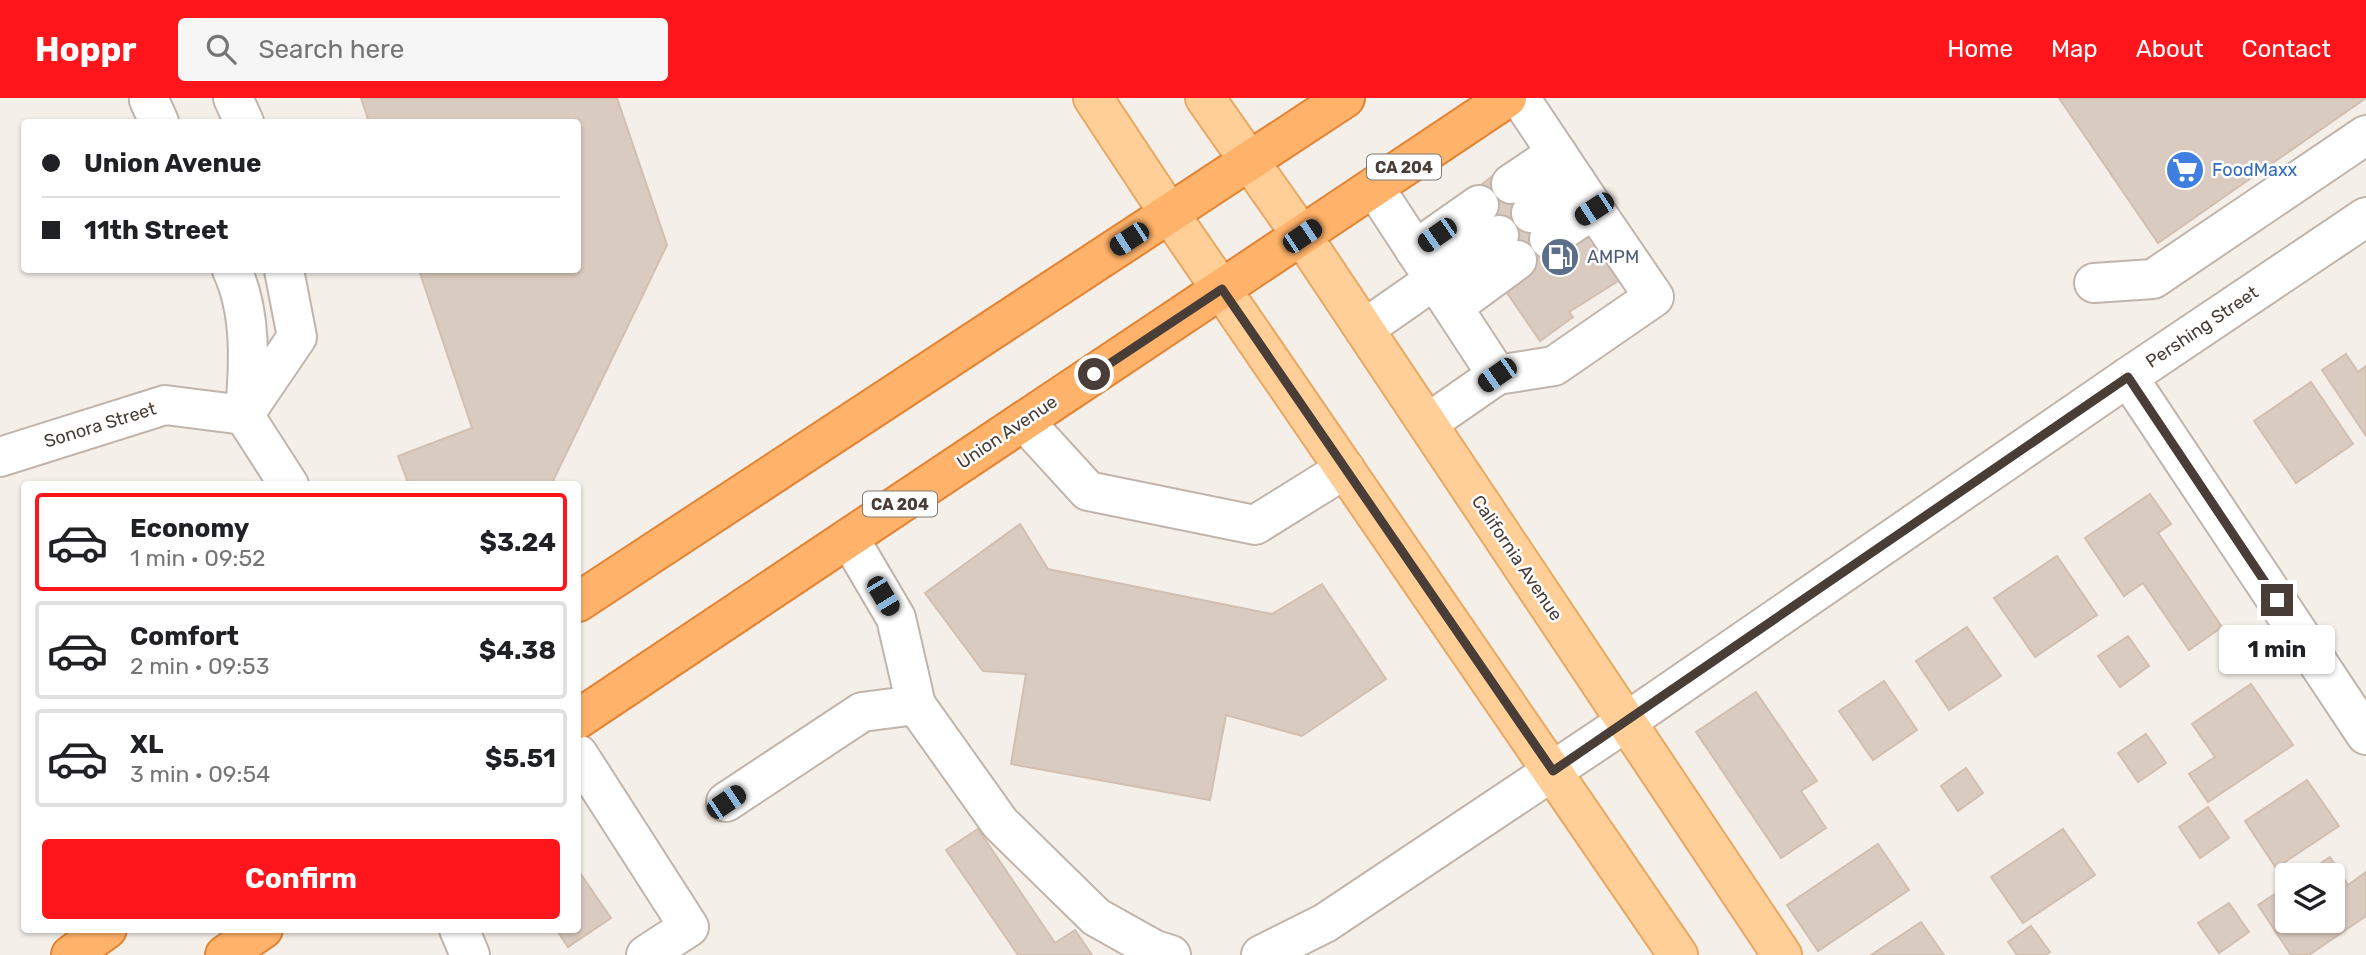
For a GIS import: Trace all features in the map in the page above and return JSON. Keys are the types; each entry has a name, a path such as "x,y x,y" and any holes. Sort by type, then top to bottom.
{"highway":[{"path":"581,600 1345,98"},
{"name":"Union Avenue","path":"581,717 1507,98"},
{"path":"71,955 101,933"},
{"path":"225,955 257,933"}],"main road":[{"path":"1093,98 1678,955"},
{"name":"California Avenue","path":"1205,98 1428,423 1782,955"}],"street":[{"path":"150,98 158,119"},
{"path":"233,98 243,119"},
{"path":"1428,423 1497,375 1554,366 1654,297 1520,98"},
{"path":"2094,283 2153,279 2366,135"},
{"path":"1576,181 1530,212 1576,181"},
{"path":"1374,187 1497,375"},
{"name":"Pershing Street","path":"1261,955 1325,923 1553,771 2366,217"},
{"path":"1364,329 1499,233 1434,279"},
{"path":"234,273 242,290 250,359 244,415 286,481"},
{"path":"244,415 297,337 285,273"},
{"path":"2128,377 2366,735"},
{"name":"Sonora Street","path":"0,457 165,405 244,415"},
{"path":"1024,421 1088,491 1255,525 1345,469"},
{"path":"849,538 896,618 916,705 1000,823 1096,916 1155,950 1171,955"},
{"path":"726,802 862,712 916,705"},
{"path":"581,759 688,927 646,955"},
{"path":"460,933 470,955"}],"building":[{"path":"361,98 617,98 667,245 553,481 407,481 398,456 472,428 420,273 581,273 581,119 368,119"},
{"name":"FoodMaxx","path":"2059,98 2366,98 2158,243"},
{"name":"AMPM","path":"1501,169 1560,255 1588,236 1623,278 1569,312 1573,317 1540,341 1505,290 1471,193"},
{"path":"2346,354 2358,372 2366,366 2366,436 2322,370"},
{"path":"2311,382 2353,444 2296,483 2254,421"},
{"path":"2150,494 2171,524 2158,533 2222,627 2189,650 2143,583 2124,596 2085,538"},
{"path":"1020,524 1048,569 1272,614 1322,584 1386,679 1302,736 1226,715 1210,800 1011,764 1026,674 983,671 925,593"},
{"path":"2057,556 2097,615 2035,657 1994,598"},
{"path":"1967,627 2001,676 1949,710 1916,661"},
{"path":"2128,636 2149,666 2120,687 2098,656"},
{"path":"1884,681 1917,730 1873,760 1839,711"},
{"path":"2251,684 2293,745 2208,802 2189,774 2215,757 2192,724"},
{"path":"1756,692 1817,781 1801,791 1826,828 1781,858 1696,732"},
{"path":"2146,734 2166,763 2138,782 2118,753"},
{"path":"1966,768 1983,793 1958,811 1941,786"},
{"path":"2307,780 2339,826 2284,863 2275,863 2275,866 2245,821"},
{"path":"2208,807 2229,838 2200,858 2179,827"},
{"path":"978,829 1055,943 1075,930 1092,955 1018,955 946,850"},
{"path":"2063,829 2095,875 2023,923 1991,877"},
{"path":"1878,844 1909,890 1818,951 1787,905"},
{"path":"2330,857 2334,863 2321,863"},
{"path":"2366,872 2366,916 2345,930 2345,880 2348,885"},
{"path":"581,874 611,918 568,947 559,933 581,933"},
{"path":"2275,894 2275,931 2258,905"},
{"path":"2229,903 2249,932 2219,953 2198,923"},
{"path":"1921,922 1944,955 1871,955"},
{"path":"2031,926 2050,952 2046,955 2017,955 2008,942"},
{"path":"2276,933 2341,933 2309,955 2291,955"}],"place":[{"name":"FoodMaxx","path":"2185,170"},
{"name":"AMPM","path":"1560,257"}],"route":[{"path":"1094,374 1222,289 1553,771 2128,377 2277,600"}]}
